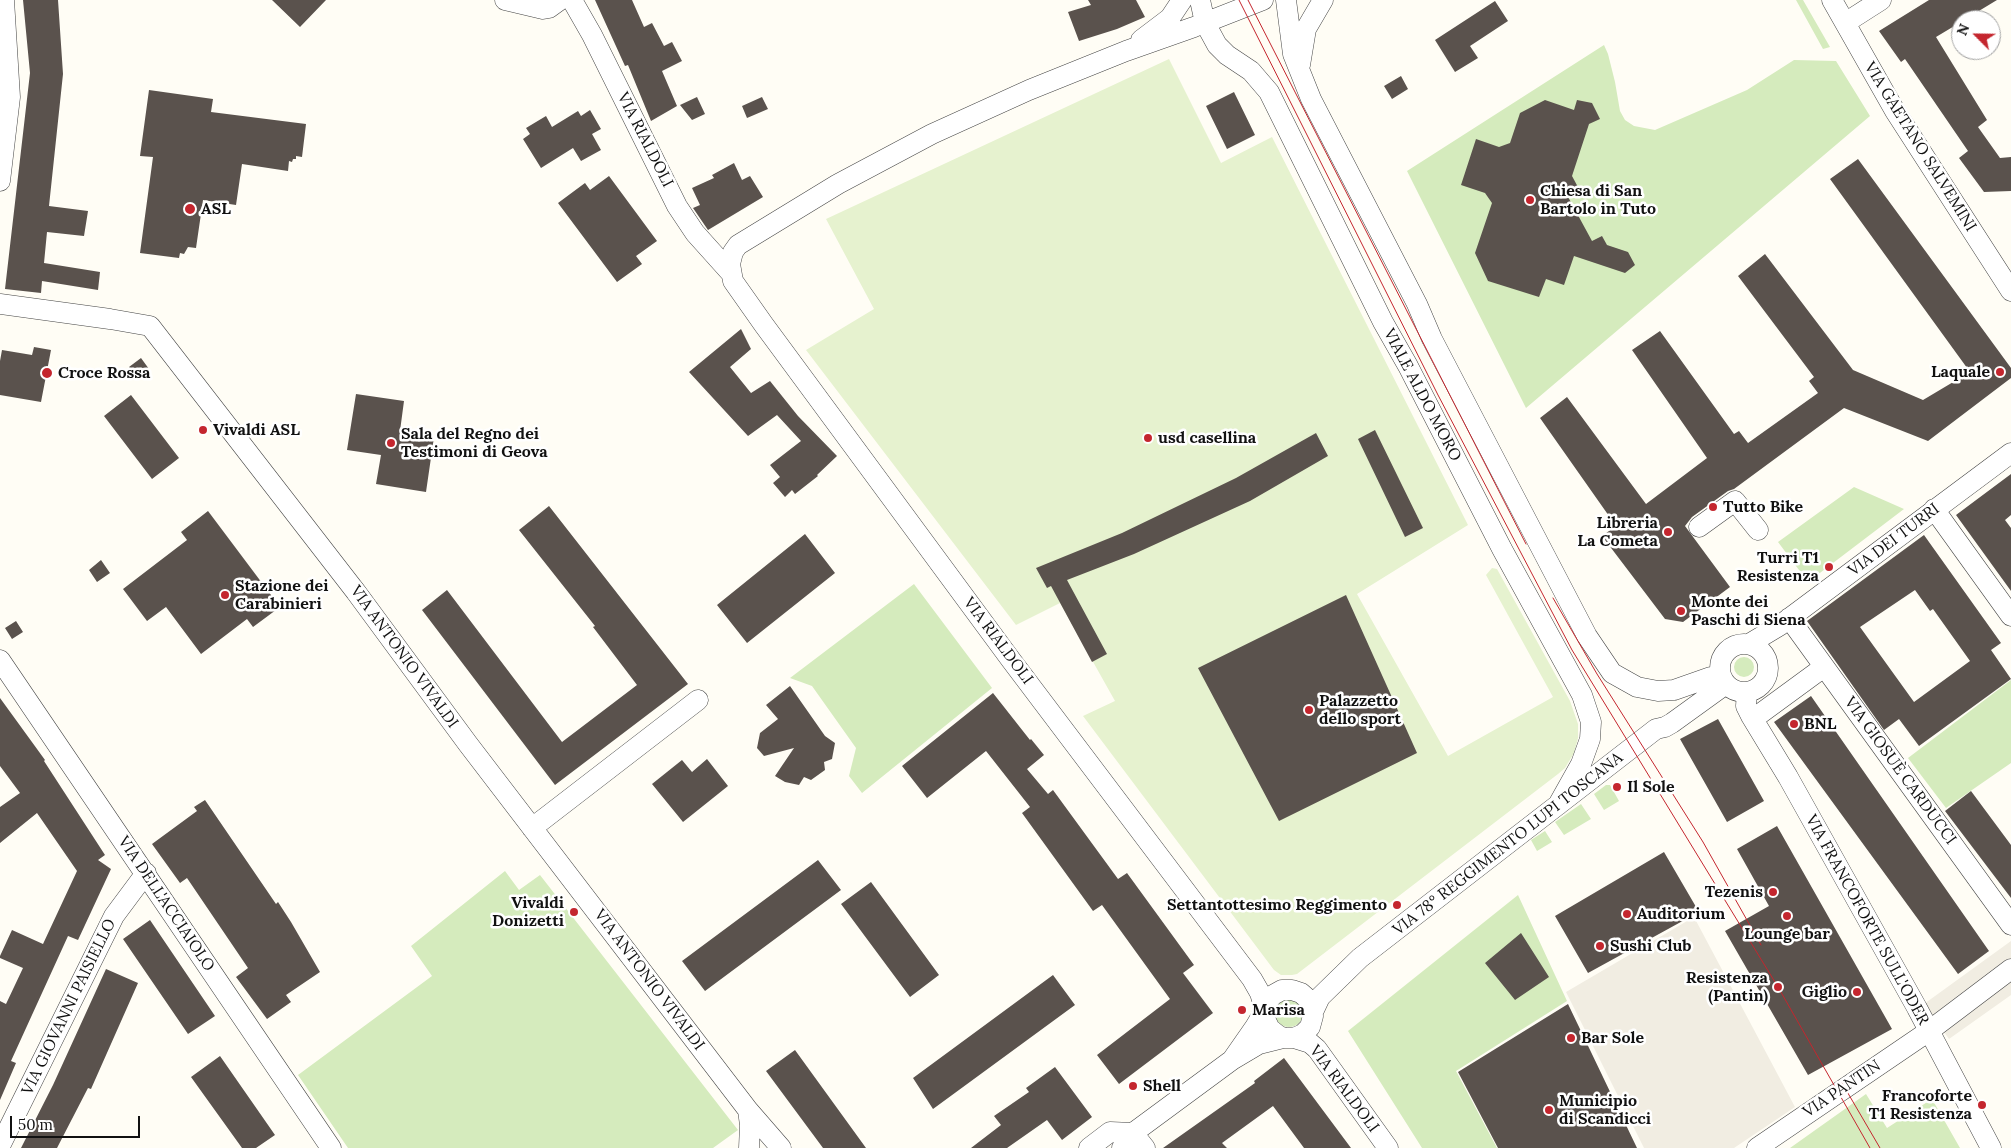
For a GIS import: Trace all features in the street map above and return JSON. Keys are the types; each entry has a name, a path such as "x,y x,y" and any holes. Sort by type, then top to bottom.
{"street":[{"path":"0,181 10,97 4,0"},
{"path":"505,0 544,9 550,8 560,0"},
{"name":"VIA RIALDOLI","path":"572,0 592,35 677,206 695,233 730,272 738,290 816,396 1011,660 1252,979 1260,993 1268,1027 1276,1034 1310,1043 1317,1049 1388,1148"},
{"path":"1126,51 1170,18 1182,0"},
{"name":"VIALE ALDO MORO","path":"1200,0 1206,23 1213,38 1222,50 1250,71 1269,92 1383,322 1412,374 1506,558 1582,695 1590,722 1590,739 1581,764 1558,805"},
{"path":"730,272 733,252 738,245 838,184 932,134 1029,90 1262,0"},
{"name":"VIALE ALDO MORO","path":"1286,0 1290,44 1299,72 1328,134 1417,304 1446,365 1556,580 1587,636 1612,673 1636,687 1648,690 1674,690 1719,677"},
{"path":"1299,72 1306,29 1323,0"},
{"name":"VIA GAETANO SALVEMINI","path":"1832,0 1895,111 2011,292"},
{"path":"1846,24 1882,0"},
{"name":"VIA ANTONIO VIVALDI","path":"0,304 150,326 356,592 468,744 748,1110 778,1143"},
{"name":"VIA DEI TURRI","path":"1719,677 1722,658 1728,650 1737,645 1757,650 1783,622 2011,453"},
{"path":"1699,527 1735,501 1758,530"},
{"path":"1934,509 2011,616"},
{"name":"VIA GIOSUÈ CARDUCCI","path":"1783,622 1824,667 2011,925"},
{"path":"1719,677 1733,690 1747,692 1756,688 1765,679 1768,667 1757,650"},
{"name":"VIA DELL'ACCIAIOLO","path":"0,660 331,1148"},
{"path":"1752,719 1824,667"},
{"name":"VIA 78° REGGIMENTO LUPI TOSCANA","path":"1313,1012 1320,997 1360,958 1656,729 1660,720 1671,709 1719,677"},
{"name":"VIA FRANCOFORTE SULL'ODER","path":"1747,692 1747,709 1752,719 1788,777 1929,1031 1991,1148"},
{"path":"532,828 698,700"},
{"name":"VIA GIOVANNI PAISIELLO","path":"0,1146 114,916 146,873"},
{"name":"VIA 78° REGGIMENTO LUPI TOSCANA","path":"1295,990 1311,985 1360,958"},
{"name":"VIA PANTIN","path":"1757,1148 1929,1031 2011,969"},
{"path":"1232,1060 1265,1010 1268,1002 1277,993 1285,990 1295,990 1307,997 1313,1012"},
{"name":"VIA RIALDOLI","path":"1288,1038 1303,1034 1310,1027 1313,1012"},
{"path":"1089,1148 1110,1132 1133,1143 1232,1060 1259,1044 1288,1038"},
{"name":"VIA ANTONIO VIVALDI","path":"748,1110 750,1142 762,1135 778,1143"}],"green space":[{"path":"1796,0 1803,0 1830,47 1823,49"},
{"path":"1604,45 1615,82 1620,111 1625,120 1634,126 1655,130 1747,90 1794,60 1836,61 1870,116 1526,408 1407,171"},
{"name":"usd casellina","path":"1169,59 1221,163 1272,137 1468,525 1357,594 1448,756 1553,697 1486,575 1492,568 1497,569 1570,701 1578,724 1578,738 1574,753 1565,768 1297,974 1292,975 1281,975 1274,970 1083,716 1115,701 1060,603 1016,625 806,350 874,309 826,219"},
{"path":"1854,487 1904,509 1808,582 1778,542"},
{"path":"914,584 992,688 862,793 849,776 856,748 812,686 790,678"},
{"path":"1744,657 1751,660 1754,667 1751,674 1744,677 1737,674 1734,667 1737,660"},
{"path":"2011,680 2011,763 1946,808 1908,758"},
{"path":"1606,785 1610,785 1619,801 1604,810 1594,794"},
{"path":"1581,804 1591,819 1564,835 1555,822"},
{"path":"1545,831 1552,842 1537,851 1531,840"},
{"path":"505,871 519,890 540,875 738,1130 713,1148 348,1148 298,1075 432,976 411,946"},
{"path":"1518,895 1567,1001 1456,1071 1497,1148 1422,1148 1348,1031"},
{"path":"1289,999 1299,1003 1303,1013 1299,1023 1289,1027 1279,1023 1275,1013 1279,1003"},
{"path":"1866,1094 1887,1128 1932,1099 1960,1148 1790,1148"}],"shaded area":[{"path":"1694,917 1795,1107 1734,1148 1644,1148 1566,992"},
{"path":"2011,941 2011,995 1949,1039 1924,1004"}],"building":[{"path":"23,0 58,0 63,74 49,206 88,211 84,236 47,232 44,263 100,272 98,290 42,281 41,293 5,289 30,73"},
{"path":"272,0 326,0 300,27"},
{"path":"595,0 632,0 644,27 652,23 664,46 672,42 682,61 662,71 677,106 651,121 628,65 625,66"},
{"path":"1088,0 1136,0 1145,17 1117,29 1079,41 1068,12 1091,5"},
{"path":"1929,0 1997,0 1980,10 1951,10 1951,28 1936,37 1987,120 1978,127 2000,158 2011,157 2011,191 1984,192 1959,158 1968,151 1905,59 1901,62 1879,31"},
{"path":"1495,1 1508,21 1470,46 1478,58 1455,72 1435,40"},
{"path":"1401,76 1408,89 1392,99 1384,86"},
{"name":"ASL","path":"149,90 213,99 211,112 306,124 302,157 296,156 296,159 293,159 292,162 289,161 288,171 242,164 236,205 203,200 196,248 188,247 184,254 180,253 179,258 140,253 153,157 140,156"},
{"path":"1234,92 1255,135 1227,149 1206,106"},
{"path":"697,97 705,114 692,120 680,105"},
{"path":"762,97 768,109 747,118 742,106"},
{"name":"Chiesa di San Bartolo in Tuto","path":"1545,100 1574,110 1577,100 1592,103 1600,119 1589,124 1572,176 1579,189 1567,195 1592,241 1602,236 1607,245 1628,252 1635,265 1625,273 1574,256 1564,285 1546,279 1539,297 1488,281 1475,253 1492,203 1485,193 1461,185 1476,139 1499,147 1510,143 1520,113"},
{"path":"590,110 601,129 592,134 601,150 581,161 573,148 541,168 523,139 530,134 526,128 546,116 552,127 578,111 581,116"},
{"path":"1858,159 2011,368 2011,378 1928,441 1844,408 1734,489 1728,491 1692,517 1685,526 1730,587 1683,622 1665,619 1602,536 1616,526 1540,418 1567,397 1646,504 1707,458 1632,350 1660,331 1734,434 1739,431 1748,443 1818,393 1809,381 1814,377 1738,276 1765,254 1853,370 1923,400 1970,372 1830,179"},
{"path":"734,163 742,180 750,176 763,197 708,230 693,208 700,205 692,188 714,178 712,175"},
{"path":"609,176 657,241 636,256 642,264 617,282 558,203 585,183 590,190"},
{"path":"741,329 751,349 730,367 751,393 770,381 798,416 837,456 818,476 795,494 792,490 785,497 773,483 780,477 770,465 801,441 777,415 748,436 689,372"},
{"path":"34,347 51,350 41,402 0,395 0,361 2,350 32,355"},
{"path":"141,358 149,369 137,378 129,367"},
{"name":"Sala del Regno dei Testimoni di Geova","path":"356,394 404,401 400,431 434,437 426,492 376,484 381,455 347,450"},
{"path":"131,395 179,458 152,479 104,416"},
{"path":"1375,430 1423,528 1405,537 1358,439"},
{"path":"1316,433 1328,456 1250,501 1134,554 1067,580 1107,654 1092,662 1051,586 1047,588 1036,568 1122,533 1236,478"},
{"path":"2011,474 2011,515 2005,520 2011,528 2011,591 1956,515"},
{"path":"549,506 688,684 555,785 422,610 447,590 562,742 637,685 593,627 595,626 519,530"},
{"path":"208,511 280,607 253,627 247,619 201,654 166,607 147,621 123,589 187,540 181,532"},
{"path":"805,534 835,573 747,643 717,605"},
{"path":"1924,535 2001,643 1991,650 2011,679 1919,746 1899,719 1884,730 1807,621","holes":["1915,590 1930,611 1933,609 1970,661 1914,702 1860,627"]},
{"path":"101,560 110,573 97,582 89,570"},
{"name":"Palazzetto dello sport","path":"1346,595 1417,753 1279,821 1198,668"},
{"path":"16,621 23,632 12,639 5,628"},
{"path":"790,686 825,736 835,743 832,759 824,762 825,770 811,780 804,777 799,785 785,782 775,776 794,748 764,756 757,748 760,733 778,719 766,705"},
{"path":"993,693 1044,755 1027,769 1048,794 1053,790 1118,879 1127,873 1194,965 1183,973 1213,1013 1119,1084 1097,1055 1170,999 1102,905 1093,911 1022,813 1030,807 986,751 927,798 902,766"},
{"path":"1811,696 1989,951 1958,974 1774,722"},
{"path":"0,698 45,760 105,855 98,860 111,869 78,940 68,936 11,1061 16,1063 0,1100 0,1001 6,1004 23,968 0,958 0,956 12,930 43,944 77,871 37,813 0,843 0,807 20,793 0,766"},
{"path":"1718,719 1764,801 1727,822 1680,739"},
{"path":"707,759 728,786 683,822 652,784 682,760 692,772"},
{"path":"1971,791 2011,845 2011,898 1945,811"},
{"path":"205,800 276,904 278,902 320,972 286,995 291,1002 267,1019 236,977 248,968 187,878 180,883 152,844 197,811 194,807"},
{"path":"1777,826 1892,1029 1808,1075 1725,931 1769,906 1737,849"},
{"name":"Auditorium","path":"1664,852 1699,912 1588,973 1555,916"},
{"path":"818,860 841,890 705,991 682,961"},
{"path":"871,882 939,975 910,997 841,904"},
{"path":"150,920 215,1016 188,1034 123,939"},
{"path":"1521,933 1549,977 1515,1000 1485,963"},
{"path":"106,969 138,983 91,1089 88,1088 57,1148 21,1148 53,1085"},
{"path":"1053,975 1075,1005 933,1109 913,1078"},
{"name":"Municipio di Scandicci","path":"1568,1004 1637,1148 1498,1148 1458,1072"},
{"path":"795,1050 866,1148 823,1148 766,1071"},
{"path":"220,1056 275,1135 256,1148 242,1148 191,1077"},
{"path":"1284,1058 1351,1148 1304,1148 1273,1106 1222,1143 1227,1148 1163,1148 1255,1083 1254,1081"},
{"path":"1055,1067 1092,1117 1062,1140 1047,1120 1007,1148 971,1148 1001,1125 994,1116 1029,1092 1026,1088"}],"tram line":[{"path":"1239,0 1438,395 1572,650 1778,987 1870,1148"},
{"path":"1248,0 1526,544"},
{"path":"1553,598 1597,674 1703,842 1761,945"},
{"path":"1842,1083 1880,1148"}],"place":[{"name":"Chiesa di San Bartolo in Tuto","path":"1530,200"},
{"name":"ASL","path":"190,209"},
{"name":"Laquale","path":"2000,372"},
{"name":"Croce Rossa","path":"47,373"},
{"name":"Vivaldi ASL","path":"203,430"},
{"name":"usd casellina","path":"1148,438"},
{"name":"Sala del Regno dei Testimoni di Geova","path":"391,443"},
{"name":"Tutto Bike","path":"1713,507"},
{"name":"Libreria La Cometa","path":"1668,532"},
{"name":"Turri T1 Resistenza","path":"1829,567"},
{"name":"Stazione dei Carabinieri","path":"225,595"},
{"name":"Monte dei Paschi di Siena","path":"1681,611"},
{"name":"Palazzetto dello sport","path":"1309,710"},
{"name":"BNL","path":"1794,724"},
{"name":"Il Sole","path":"1617,787"},
{"name":"Tezenis","path":"1773,892"},
{"name":"Settantottesimo Reggimento","path":"1397,905"},
{"name":"Vivaldi Donizetti","path":"574,912"},
{"name":"Auditorium","path":"1627,914"},
{"name":"Lounge bar","path":"1787,916"},
{"name":"Sushi Club","path":"1600,946"},
{"name":"Resistenza (Pantin)","path":"1778,987"},
{"name":"Giglio","path":"1857,992"},
{"name":"Marisa","path":"1242,1010"},
{"name":"Bar Sole","path":"1571,1038"},
{"name":"Shell","path":"1133,1086"},
{"name":"Francoforte T1 Resistenza","path":"1982,1105"},
{"name":"Municipio di Scandicci","path":"1549,1110"}]}
